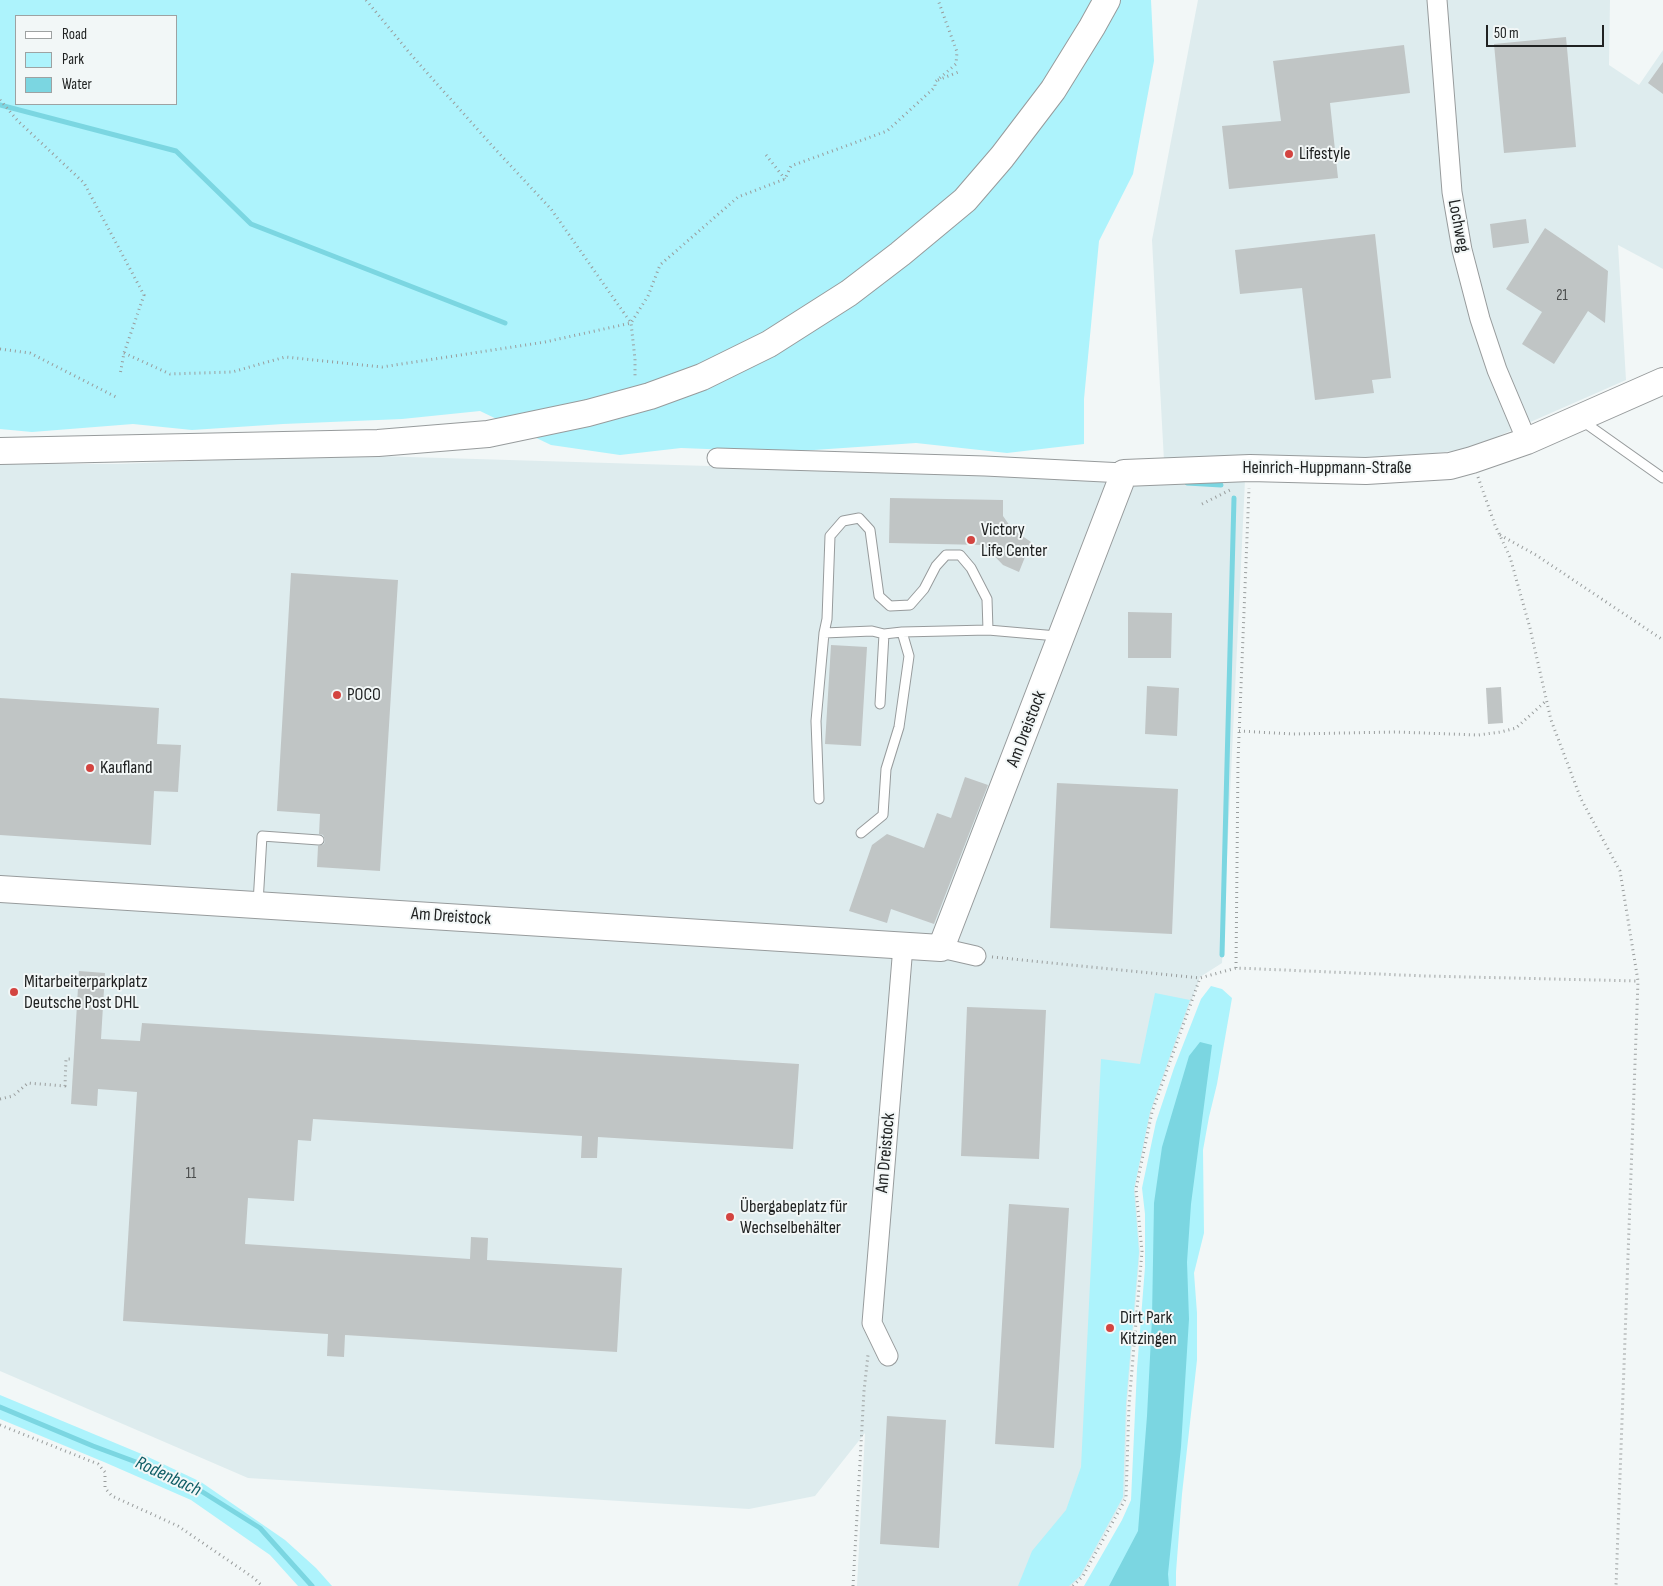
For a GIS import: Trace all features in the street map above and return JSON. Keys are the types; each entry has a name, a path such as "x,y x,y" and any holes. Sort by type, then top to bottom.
{"street":[{"path":"0,451 378,443 460,436 497,432 588,413 635,400 702,377 769,344 849,293 965,200 1002,157 1053,90 1107,0"},
{"name":"Lochweg","path":"1436,0 1452,192 1462,250 1491,353 1527,441"},
{"name":"Heinrich-Huppmann-Straße","path":"1124,473 1250,468 1366,472 1450,466 1527,441 1663,381"},
{"path":"717,458 985,466 1124,473"},
{"name":"Am Dreistock","path":"0,889 941,948 1063,636 1124,473"},
{"name":"Am Dreistock","path":"872,1323 903,946"},
{"path":"941,948 976,956"},
{"path":"872,1323 888,1356"}],"lane":[{"path":"1579,418 1663,478"},
{"path":"819,799 816,721 827,619 830,536 843,520 859,518 870,530 879,596 890,606 910,605 924,589 936,566 946,555 960,555 971,568 987,599 988,630"},
{"path":"824,633 872,631 884,634 988,630 1063,636"},
{"path":"861,833 883,815 886,768 900,727 909,656 902,632"},
{"path":"880,704 884,634"},
{"path":"258,906 262,836 318,840"}],"path":[{"path":"366,0 413,57 489,143 551,209 631,324 635,359 635,400"},
{"path":"124,353 170,374 232,372 285,357 382,368 545,342 631,324 648,296 660,265 738,197 785,179 791,166 887,131 935,87 935,82 956,64 957,52 938,0"},
{"path":"935,82 960,71"},
{"path":"0,100 18,122 84,183 144,295 124,353 120,375"},
{"path":"766,155 785,179"},
{"path":"0,349 30,353 116,396"},
{"path":"1472,460 1510,557 1530,628 1551,720 1581,799 1620,871 1638,982 1616,1586"},
{"path":"1236,968 1238,761 1250,468"},
{"path":"1202,504 1234,488"},
{"path":"1500,535 1536,555 1663,640"},
{"path":"1239,731 1293,734 1396,732 1478,735 1516,728 1546,700"},
{"path":"976,956 1200,978 1236,968 1638,982"},
{"path":"1073,1586 1083,1576 1126,1498 1129,1405 1142,1251 1136,1189 1152,1112 1200,978"},
{"path":"0,1099 13,1096 28,1083 65,1086 66,1059 73,1060"},
{"path":"853,1586 864,1391 872,1323"},
{"path":"0,1425 98,1464 105,1472 105,1488 112,1496 178,1526 254,1578 262,1586"}],"shaded area":[{"path":"1198,0 1610,0 1609,65 1639,85 1663,50 1663,269 1618,245 1626,380 1469,449 1379,460 1164,461 1152,240"},
{"path":"343,455 775,468 1130,464 1246,459 1222,963 1200,977 1151,1112 1135,1189 1140,1251 1127,1404 1125,1497 1082,1576 1071,1586 857,1586 865,1433 815,1496 749,1509 248,1478 0,1371 0,464 118,464"}],"green space":[{"path":"0,0 1151,0 1154,61 1133,174 1099,241 1084,399 1084,444 1007,453 916,443 785,452 681,448 620,455 551,445 480,411 402,419 192,430 133,424 32,432 0,429"},
{"path":"1211,986 1222,989 1232,998 1203,1150 1204,1233 1194,1273 1197,1313 1197,1360 1182,1494 1176,1586 1084,1586 1122,1520 1131,1500 1137,1369 1145,1267 1145,1214 1142,1188 1156,1122 1174,1068 1201,999"},
{"name":"Dirt Park Kitzingen","path":"1155,993 1190,1000 1150,1112 1134,1189 1139,1252 1126,1404 1123,1497 1080,1576 1069,1586 1018,1586 1032,1551 1066,1510 1081,1467 1101,1059 1140,1064"},
{"path":"0,1395 144,1455 201,1482 285,1540 316,1568 332,1586 298,1586 270,1555 191,1500 0,1419"}],"water":[{"path":"1200,1042 1212,1045 1191,1204 1187,1262 1189,1319 1181,1447 1168,1574 1169,1586 1109,1586 1138,1531 1152,1318 1154,1203 1162,1147 1189,1056"}],"building":[{"path":"1566,37 1576,147 1504,153 1494,44"},
{"path":"1404,45 1410,93 1330,103 1338,178 1229,189 1222,126 1281,121 1273,61"},
{"path":"1663,62 1663,94 1648,83"},
{"path":"1526,219 1529,243 1493,248 1490,224"},
{"path":"1545,228 1608,271 1605,323 1588,311 1554,364 1522,344 1542,312 1506,289"},
{"path":"1375,234 1391,378 1372,380 1374,393 1315,400 1302,288 1240,294 1235,250"},
{"path":"890,498 1003,500 1003,516 1012,529 1031,542 1019,572 1003,565 984,545 889,543"},
{"name":"POCO","path":"291,573 398,580 380,871 317,867 318,846 324,844 325,840 323,835 319,834 320,814 277,811"},
{"path":"1128,612 1172,613 1171,658 1128,658"},
{"path":"831,645 867,647 861,746 825,744"},
{"path":"1147,686 1179,688 1177,736 1145,734"},
{"path":"1501,687 1503,723 1488,724 1486,688"},
{"name":"Kaufland","path":"0,698 159,708 157,744 181,745 178,792 154,791 151,845 0,835"},
{"path":"965,777 988,785 934,924 891,909 887,923 849,911 872,845 887,834 924,848 937,813 951,818"},
{"path":"1057,783 1178,789 1172,934 1050,928"},
{"path":"79,971 105,973 101,1039 140,1041 142,1023 799,1064 793,1149 598,1137 597,1158 581,1158 582,1136 313,1119 311,1141 298,1140 294,1201 248,1198 245,1244 470,1259 471,1237 488,1238 487,1260 622,1268 617,1352 345,1335 344,1357 327,1356 328,1334 123,1321 137,1092 98,1089 97,1106 71,1104"},
{"path":"967,1007 1046,1010 1039,1159 961,1156"},
{"path":"1009,1204 1069,1208 1054,1448 995,1444"},
{"path":"887,1416 946,1420 939,1548 880,1544"}],"waterway":[{"path":"0,105 176,151 251,224 505,323"},
{"path":"1187,483 1221,485"},
{"path":"1222,955 1234,498"},
{"name":"Rodenbach","path":"0,1407 144,1465 201,1491 260,1528 312,1586"}],"place":[{"name":"Lifestyle","path":"1289,154"},
{"name":"Victory Life Center","path":"971,540"},
{"name":"POCO","path":"337,695"},
{"name":"Kaufland","path":"90,768"},
{"name":"Mitarbeiterparkplatz Deutsche Post DHL","path":"14,992"},
{"name":"Übergabeplatz für Wechselbehälter","path":"730,1217"},
{"name":"Dirt Park Kitzingen","path":"1110,1328"}]}
